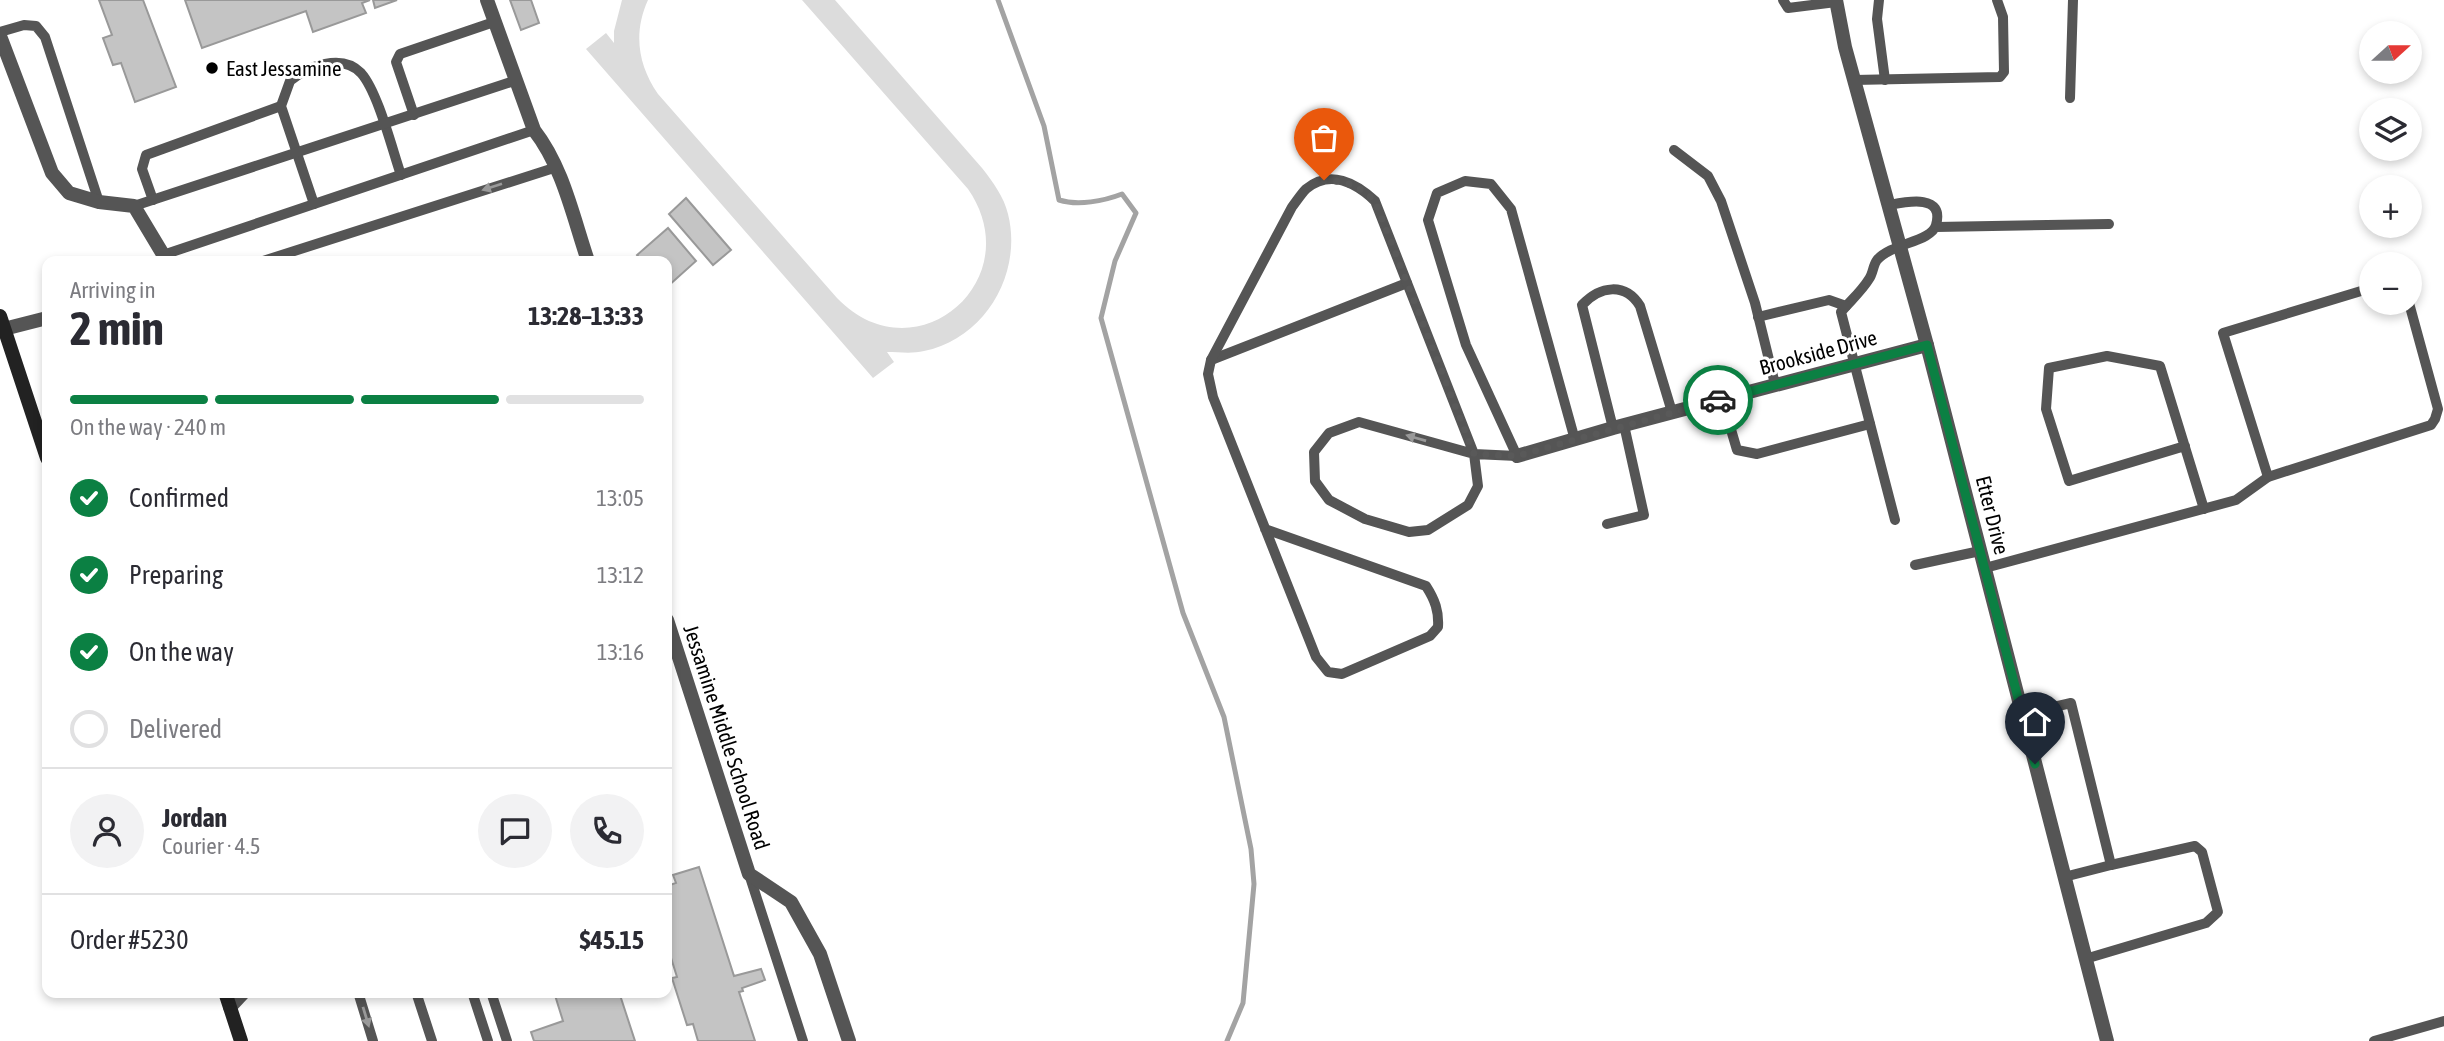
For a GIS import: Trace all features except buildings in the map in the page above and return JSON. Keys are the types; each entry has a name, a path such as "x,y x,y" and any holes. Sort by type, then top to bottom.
{"main road":[{"path":"1,325 42,444"},
{"path":"227,998 241,1041"}],"street":[{"path":"487,0 534,130 548,148 557,167 586,256"},
{"name":"Etter Drive","path":"1836,1 1854,80 1927,345 2107,1041"},
{"path":"0,34 52,173 69,193 99,202 134,206 164,256"},
{"path":"1,325 42,319"},
{"name":"Brookside Drive","path":"1517,456 1721,398 1927,345"},
{"name":"Jessamine Middle School Road","path":"672,635 749,874 791,902 820,954 849,1041"},
{"path":"230,1007 238,998"}],"lane":[{"path":"1783,0 1788,8 1836,1"},
{"path":"1879,0 1877,19 1885,79"},
{"path":"1854,80 2000,77 2004,72 2003,17 1997,0"},
{"path":"2070,98 2073,0"},
{"path":"414,115 396,62 400,54 494,22"},
{"path":"0,34 24,24 36,26 45,37 99,202"},
{"path":"314,204 281,106 290,80 321,65 346,63 362,74 384,125 401,175"},
{"path":"134,206 517,80"},
{"path":"153,200 142,169 146,155 281,106"},
{"path":"171,256 314,204 534,130"},
{"path":"1674,150 1708,176 1721,201 1758,317 1775,384"},
{"path":"279,256 557,167"},
{"path":"1265,529 1426,586 1438,612 1438,628 1430,635 1342,674 1328,672 1315,657 1213,397 1208,374 1211,360 1292,207 1306,190 1324,180 1342,180 1360,187 1375,201 1474,454 1478,486 1468,505 1428,530 1409,532 1366,519 1329,500 1315,481 1314,452 1329,433 1359,422 1474,454 1517,456 1466,345 1429,220 1437,193 1465,181 1491,184 1511,209 1575,440"},
{"path":"1889,205 1926,202 1934,208 1936,227"},
{"path":"1895,520 1841,312 1871,278 1877,260 1899,244 1924,237 1936,227 2109,224"},
{"path":"1211,360 1407,283"},
{"path":"1608,524 1644,514 1582,305 1589,297 1606,290 1623,289 1633,295 1640,306 1672,412"},
{"path":"2268,477 2223,333 2359,292"},
{"path":"1758,317 1829,300 1846,306"},
{"path":"1984,568 2236,500 2268,477 2431,425 2438,409 2412,315"},
{"path":"2185,446 2068,481 2046,409 2049,368 2107,356 2161,366 2204,509"},
{"path":"1721,398 1737,450 1757,454 1870,424"},
{"path":"1914,565 1980,551"},
{"path":"2022,714 2071,703 2111,865"},
{"path":"2064,877 2195,846 2202,852 2217,912 2206,923 2085,960"},
{"path":"749,874 803,1041"},
{"path":"360,998 373,1041"},
{"path":"418,998 432,1041"},
{"path":"474,998 488,1041"},
{"path":"493,998 507,1041"},
{"path":"2374,1041 2444,1021"}],"shaded area":[{"path":"622,0 648,0 640,25 640,48 646,72 658,94 837,298 868,320 899,328 929,323 955,308 975,285 985,256 984,223 968,189 802,0 835,0 982,168 1004,202 1011,236 1010,259 995,300 981,318 965,333 946,344 919,352 887,352 894,362 873,378 586,49 606,33 614,43 614,31"}],"waterway":[{"path":"998,0 1044,126 1059,200 1091,202 1122,194 1136,213 1115,261 1101,318 1183,613 1224,717 1251,849 1254,884 1243,1003 1227,1041"}],"way so far":[{"path":"1324,180 1342,180 1360,187 1375,201 1474,454 1517,456 1718,400"}],"place":[{"name":"East Jessamine","path":"212,68"}],"route":[{"path":"1718,400 1927,345 2035,764"}]}
